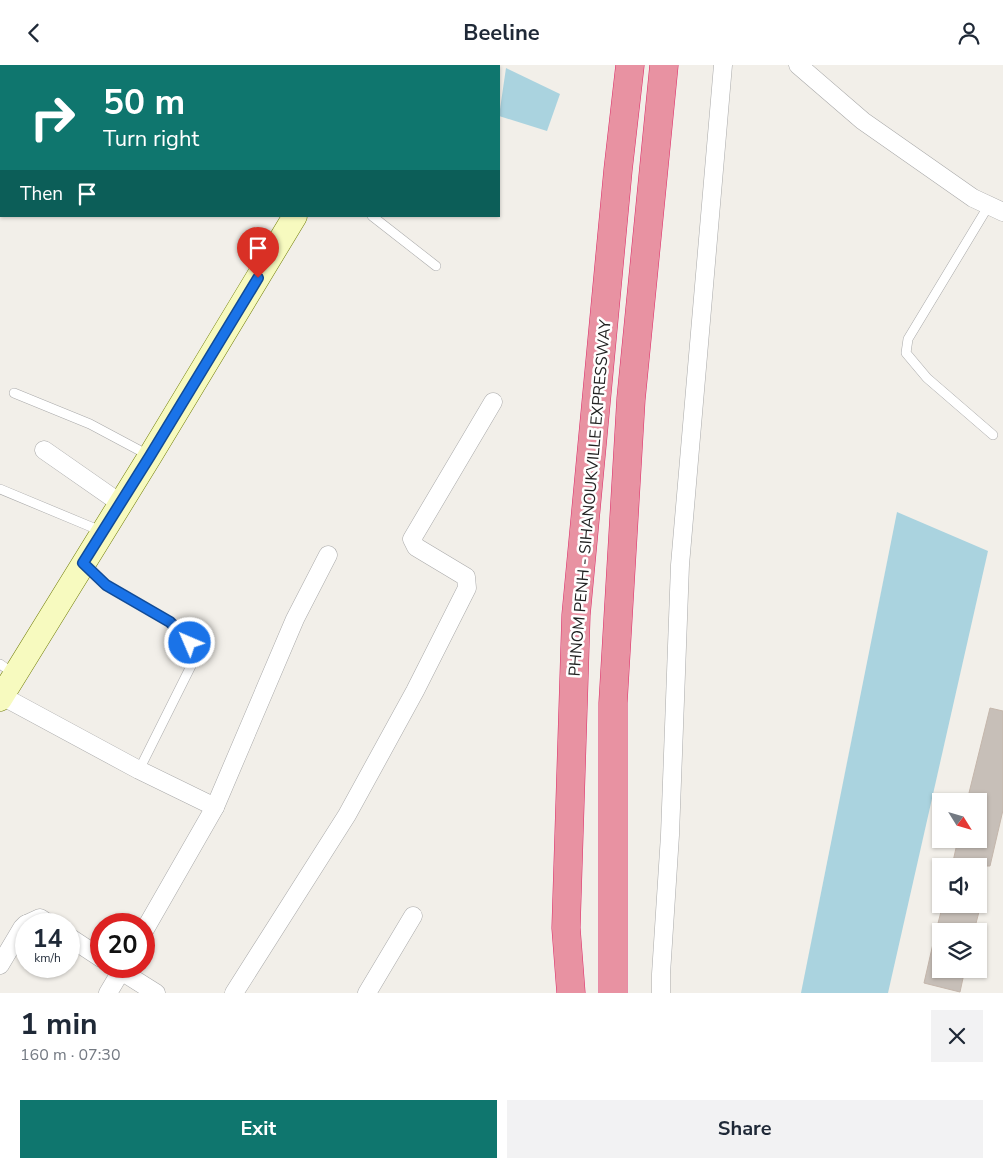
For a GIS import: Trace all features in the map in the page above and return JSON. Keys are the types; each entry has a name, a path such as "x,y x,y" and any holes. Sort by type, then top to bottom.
{"highway":[{"name":"PHNOM PENH - SIHANOUKVILLE EXPRESSWAY","path":"571,993 566,927 576,615 618,170 630,65"},
{"name":"PHNOM PENH - SIHANOUKVILLE EXPRESSWAY","path":"613,993 613,703 631,399 664,65"}],"street":[{"path":"662,993 661,974 670,835 680,565 723,65"},
{"path":"798,65 863,121 973,198 996,209"},
{"path":"215,807 139,770 1,697 7,669 83,563 294,217"},
{"path":"234,993 347,815 415,691 467,587 466,577 416,547 412,539 493,402"},
{"path":"44,450 120,503"},
{"path":"154,913 215,807 295,619 328,555"},
{"path":"367,993 413,916"},
{"path":"0,965 15,940"},
{"path":"108,993 115,978"},
{"path":"134,978 156,993"}],"lane":[{"path":"993,435 927,378 906,353 908,339 996,209"},
{"path":"373,217 436,266"},
{"path":"14,393 90,423 150,456"},
{"path":"0,489 103,531"},
{"path":"83,563 106,585 170,622 190,643 192,664 139,770"}],"water":[{"path":"506,68 560,94 547,131 500,116"},
{"path":"897,512 988,551 888,993 801,993"}],"building":[{"path":"990,708 1003,711 1003,810 990,866 987,866 987,858 954,858 956,848 988,847 988,793 969,793"},
{"path":"941,913 979,913 976,923 938,923"},
{"path":"932,948 932,978 963,978 960,992 924,983"}],"route":[{"path":"190,643 170,622 106,585 83,563 258,278"}]}
